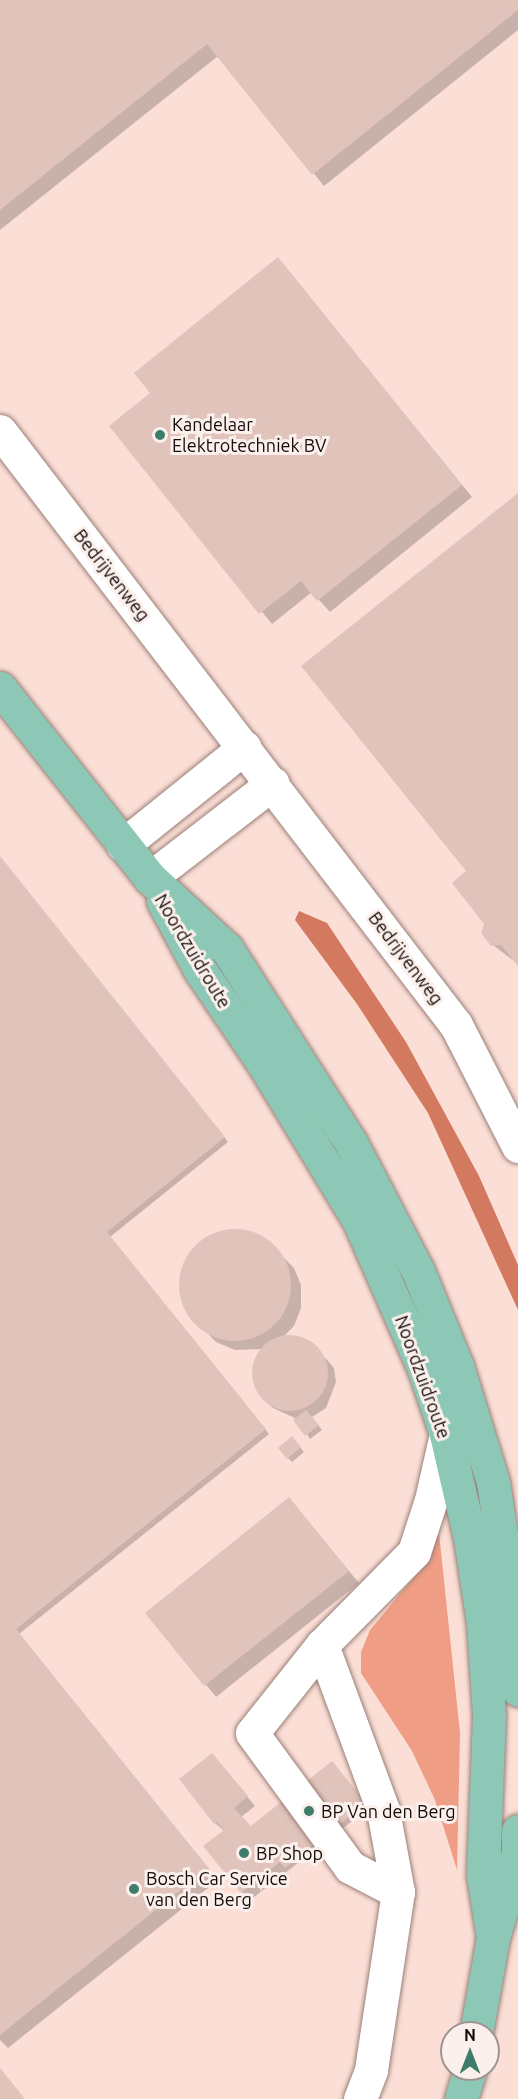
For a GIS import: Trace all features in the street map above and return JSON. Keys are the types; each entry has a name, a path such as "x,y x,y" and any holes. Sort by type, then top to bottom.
{"main road":[{"name":"Noordzuidroute","path":"0,688 150,878 227,949 351,1143 418,1271 457,1366 493,1482 512,1608 518,1690"},
{"name":"Noordzuidroute","path":"150,878 200,970 263,1063 358,1221 424,1369 446,1434 470,1538 483,1623 489,1716 483,1875 493,1938"},
{"name":"Noordzuidroute","path":"478,2021 493,1938 518,1852 518,1831"},
{"path":"461,2099 466,2081"}],"street":[{"name":"Bedrijvenweg","path":"0,431 273,783 456,1025 518,1146"},
{"path":"123,844 245,747"},
{"path":"150,878 273,783"},
{"path":"398,1892 350,1867 252,1733 322,1645 414,1552 431,1500 446,1434"},
{"path":"322,1645 383,1810 398,1892 365,2084"}],"shaded area":[{"path":"299,911 327,923 406,1042 479,1176 518,1265 518,1310 428,1113 357,1004 295,920"},
{"path":"439,1533 460,1733 457,1870 435,1800 412,1751 361,1673 361,1652 370,1630 419,1571"}],"building":[{"path":"0,0 518,0 518,10 312,175 207,44 0,210"},
{"path":"278,257 462,485 317,601 301,581 259,614 109,426 150,393 134,373"},
{"path":"518,493 518,966 501,945 491,946 481,933 484,924 452,883 466,871 301,666"},
{"path":"0,856 225,1137 107,1232 266,1429 16,1629 208,1868 0,2035"},
{"path":"235,1229 256,1233 275,1245 287,1264 291,1285 287,1306 275,1325 256,1337 235,1341 214,1337 195,1325 183,1306 179,1285 183,1264 195,1245 214,1233"},
{"path":"290,1335 305,1338 317,1346 325,1358 328,1373 325,1388 317,1400 305,1408 290,1411 275,1408 263,1400 255,1388 252,1373 255,1358 263,1346 275,1338"},
{"path":"306,1410 319,1425 305,1436 293,1420"},
{"path":"292,1436 301,1447 287,1459 278,1448"},
{"path":"289,1497 349,1571 204,1686 145,1613"},
{"path":"212,1753 248,1796 234,1808 251,1826 332,1761 366,1803 285,1868 280,1862 241,1893 203,1846 224,1830 217,1822 214,1824 179,1779"},
{"path":"0,2068 25,2099 0,2099"}],"place":[{"name":"Kandelaar Elektrotechniek BV","path":"160,435"},
{"name":"BP Van den Berg","path":"309,1811"},
{"name":"BP Shop","path":"244,1853"},
{"name":"Bosch Car Service van den Berg","path":"134,1889"}]}
